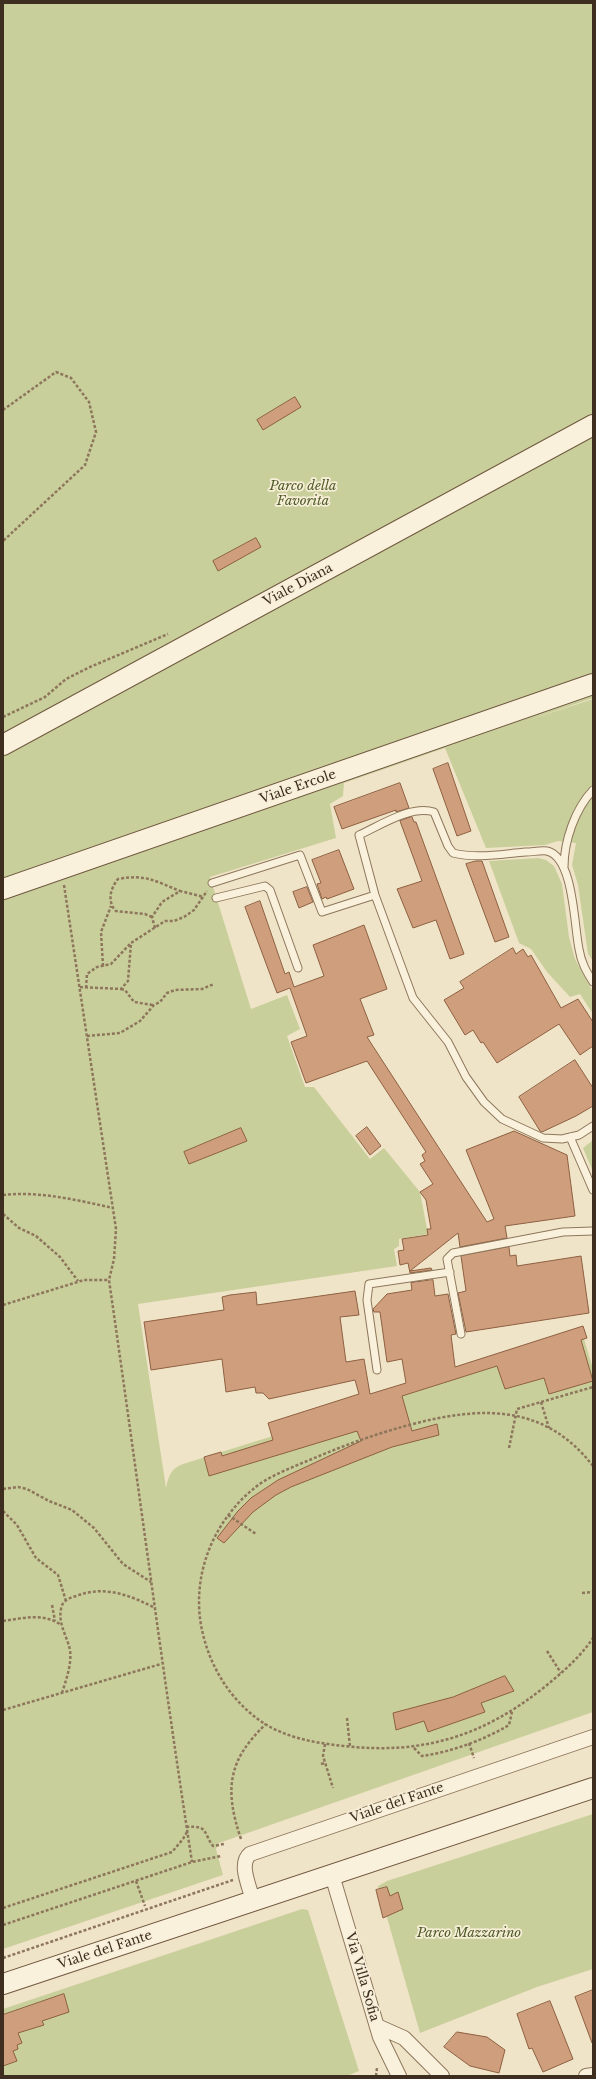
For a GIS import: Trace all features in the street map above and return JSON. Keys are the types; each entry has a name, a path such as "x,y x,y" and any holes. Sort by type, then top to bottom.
{"street":[{"name":"Viale Diana","path":"3,745 593,425"},
{"name":"Viale Ercole","path":"3,889 593,684"},
{"name":"Viale del Fante","path":"253,1901 244,1865 246,1857 250,1854 593,1737"},
{"name":"Viale del Fante","path":"3,1984 593,1788"},
{"name":"Via Villa Sofia","path":"332,1875 377,2026 385,2049 399,2076"},
{"path":"377,2026 404,2038 442,2076"},
{"path":"586,2076 593,2075"}],"lane":[{"path":"564,867 566,840 584,799 593,790"},
{"path":"593,982 584,968 579,950 571,890 564,867 556,855 547,851 487,856 463,856 453,853 448,846 434,812 425,809 412,812 359,835 375,895 413,998 448,1042 466,1077 484,1102 502,1119 543,1138 562,1139 579,1135 593,1126"},
{"path":"212,883 300,855 322,912 375,895"},
{"path":"216,898 266,886 270,890 298,968"},
{"path":"570,1137 593,1190"},
{"path":"461,1334 447,1259 453,1253 563,1232 593,1231"},
{"path":"377,1370 367,1300 368,1284 450,1272"}],"path":[{"path":"3,410 56,372 71,378 89,402 96,432 86,465 3,541"},
{"path":"62,868 116,1229 114,1259 109,1280 156,1608 161,1664 192,1862"},
{"path":"103,966 101,932 111,906 110,898 113,885 118,879 131,877 152,878 180,891 202,897"},
{"path":"86,988 87,974 97,967 111,964 131,943 165,921 174,921 184,917 194,910 212,883"},
{"path":"155,928 152,917 162,902 180,891"},
{"path":"111,906 116,912 145,914 152,917"},
{"path":"121,989 128,981 131,943"},
{"path":"87,1036 120,1033 140,1021 154,1006 160,1002 167,993 171,991 202,989 214,984"},
{"path":"80,987 125,990 134,1002 154,1006"},
{"path":"3,1195 25,1193 51,1196 113,1208"},
{"path":"3,1214 19,1228 36,1236 60,1257 78,1281"},
{"path":"3,1305 78,1281 109,1280"},
{"path":"509,1448 515,1416 518,1409 593,1387"},
{"path":"541,1402 549,1428"},
{"path":"593,1466 584,1454 549,1428 534,1421 515,1416 470,1412 447,1416 388,1431 349,1444 274,1475 245,1497 228,1515 218,1530 203,1567 198,1607 206,1648 214,1667 226,1687 242,1706 266,1724 284,1734 325,1744 350,1747 413,1747 453,1738 512,1712 561,1673 576,1659 593,1638"},
{"path":"3,1489 27,1489 49,1501 72,1510 94,1528 123,1564 152,1582"},
{"path":"3,1511 17,1525 36,1558 58,1575 59,1583 66,1601"},
{"path":"228,1515 256,1534"},
{"path":"62,1693 70,1652 67,1638 60,1624 61,1608 66,1601 87,1592 114,1591 134,1597 156,1608"},
{"path":"582,1593 593,1592"},
{"path":"52,1605 55,1621"},
{"path":"3,1621 37,1617 51,1618 60,1624"},
{"path":"547,1651 561,1673"},
{"path":"3,1710 161,1664"},
{"path":"413,1747 422,1756 437,1754 469,1743 498,1732 509,1725 512,1712"},
{"path":"347,1718 350,1747"},
{"path":"241,1839 232,1798 234,1770 236,1762 243,1749 266,1724"},
{"path":"469,1743 474,1758"},
{"path":"325,1744 323,1756 333,1788"},
{"path":"321,1764 325,1763"},
{"path":"186,1827 198,1826 205,1830 213,1846 224,1844"},
{"path":"3,1908 172,1852 183,1839 187,1831"},
{"path":"3,1925 192,1862 220,1856"},
{"path":"3,1958 230,1881 246,1874"},
{"path":"136,1880 145,1906"},
{"path":"376,2076 377,2068"}],"green space":[{"name":"Parco della Favorita","path":"3,3 593,3 593,698 523,722 593,699 593,961 588,954 578,885 572,865 576,843 558,841 545,845 486,848 445,748 344,783 343,796 330,804 336,838 210,877 251,1009 287,995 300,1029 287,1036 305,1087 314,1087 370,1159 384,1148 420,1192 428,1234 399,1239 399,1246 394,1249 397,1266 138,1304 166,1488 173,1470 183,1464 584,1339 593,1369 593,1712 219,1843 216,1849 223,1875 3,1949"},
{"path":"538,858 546,860 554,866 562,884 569,937 575,959 593,992 593,1014 580,994 570,997 547,972 531,949 519,943 489,861"},
{"path":"593,1140 593,1172 583,1148"},
{"name":"Parco Mazzarino","path":"593,1814 593,1969 537,1987 420,2033 378,1886 387,1881"},
{"path":"302,1909 308,1910 359,2071 347,2076 3,2076 3,2009"}],"building":[{"path":"295,397 301,407 263,430 257,420"},
{"path":"256,538 261,547 218,571 213,561"},
{"path":"448,763 471,831 457,836 433,769"},
{"path":"400,783 409,808 396,812 396,810 342,829 334,807"},
{"path":"412,817 414,822 416,822 464,954 450,959 436,920 413,928 397,889 422,881 400,821"},
{"path":"339,850 354,889 327,899 326,897 322,899 317,884 321,883 312,860"},
{"path":"482,861 509,937 495,942 466,864"},
{"path":"307,887 313,902 299,908 293,892"},
{"path":"260,901 285,974 289,972 294,987 324,976 313,945 364,925 387,989 360,999 374,1035 367,1037 487,1222 494,1219 466,1150 514,1131 567,1155 575,1216 505,1226 507,1238 460,1247 458,1233 410,1271 431,1268 432,1270 410,1273 408,1263 400,1265 398,1251 404,1250 402,1239 428,1235 427,1229 431,1229 426,1200 420,1192 433,1184 420,1164 425,1161 422,1155 426,1152 367,1061 306,1083 291,1042 307,1036 290,988 277,993 245,907"},
{"path":"513,948 516,954 523,949 528,957 531,955 561,1008 578,999 593,1022 593,1046 580,1055 559,1024 497,1063 473,1030 465,1035 444,1000 464,988 460,982"},
{"path":"575,1060 593,1088 593,1106 542,1132 519,1097"},
{"path":"367,1127 381,1146 370,1155 356,1136"},
{"path":"241,1128 247,1141 189,1164 184,1152"},
{"path":"509,1247 510,1256 516,1255 517,1266 581,1256 589,1313 466,1332 458,1293 466,1291 461,1256"},
{"path":"433,1280 435,1296 448,1294 456,1334 451,1335 455,1367 583,1326 587,1338 581,1340 593,1381 549,1394 544,1378 505,1389 497,1366 402,1396 412,1431 437,1424 439,1435 392,1447 291,1487 276,1495 253,1512 224,1543 217,1538 238,1511 251,1498 278,1480 361,1441 357,1431 209,1476 204,1457 221,1452 222,1456 273,1440 268,1423 359,1394 355,1380 269,1399 263,1393 256,1393 255,1387 226,1392 222,1359 151,1370 144,1322 224,1310 222,1297 230,1295 256,1292 257,1305 355,1291 359,1315 340,1317 346,1362 364,1359 370,1394 406,1383 402,1359 387,1362 380,1312 374,1312 373,1309 387,1294 412,1290 411,1283"},
{"path":"505,1676 514,1691 481,1703 485,1712 428,1732 424,1721 396,1730 393,1713 453,1697"},
{"path":"387,1887 390,1896 398,1892 403,1909 383,1918 376,1890"},
{"path":"593,1990 593,2043 592,2043 575,1997"},
{"path":"64,1994 69,2012 42,2021 44,2025 18,2033 22,2043 17,2045 18,2049 13,2051 17,2061 3,2066 3,2015"},
{"path":"550,2001 573,2059 543,2072 532,2048 529,2049 517,2014"},
{"path":"457,2032 487,2037 505,2050 499,2073 470,2066 444,2047"}]}
